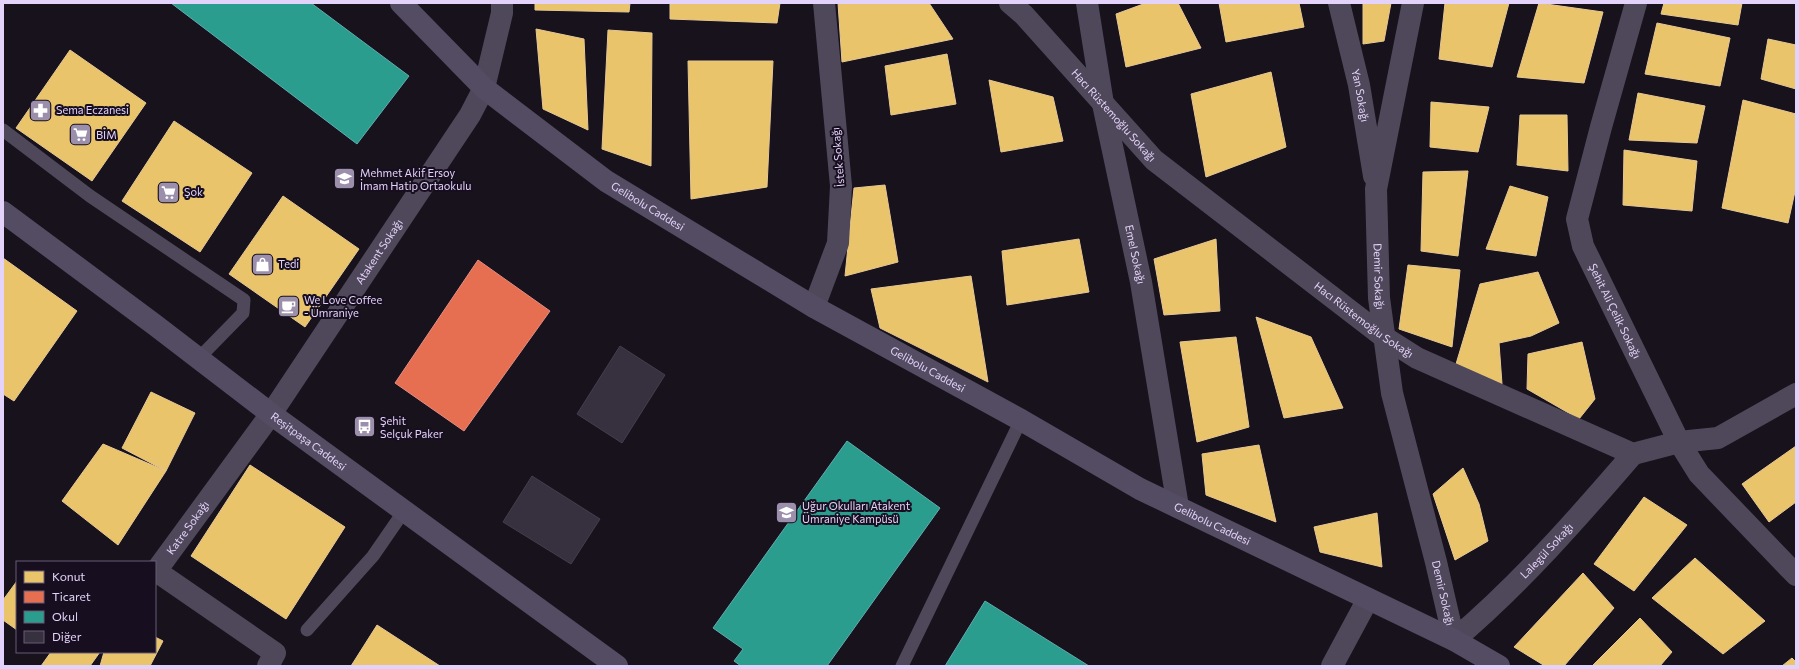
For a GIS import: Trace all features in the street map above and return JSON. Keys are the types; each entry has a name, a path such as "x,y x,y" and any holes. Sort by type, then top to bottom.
{"street":[{"name":"Gelibolu Caddesi","path":"401,3 484,88 606,181 814,307 1021,420 1140,489 1454,640 1499,666"},
{"name":"Atakent Sokağı","path":"271,414 470,115 484,88 502,13 502,3"},
{"name":"İstek Sokağı","path":"814,307 838,243 841,186 824,3"},
{"name":"Hacı Rüstemoğlu Sokağı","path":"1010,3 1024,15 1154,160 1384,337 1417,358 1538,414 1633,454"},
{"name":"Emel Sokağı","path":"1087,3 1103,104 1141,282 1178,507"},
{"name":"Yan Sokağı","path":"1339,3 1359,85 1376,189"},
{"name":"Demir Sokağı","path":"1413,3 1376,189 1379,298 1392,393 1436,562 1454,640"},
{"name":"Şehit Ali Çelik Sokağı","path":"1636,3 1600,127 1577,219 1583,246 1679,442 1699,474 1796,576"},
{"name":"Reşitpaşa Caddesi","path":"3,212 199,358 271,414 617,666"},
{"path":"1633,454 1679,442 1718,438 1796,394"},
{"name":"Katre Sokağı","path":"268,666 275,653 156,572 271,414"},
{"name":"Lalegül Sokağı","path":"1454,640 1491,609 1578,518 1633,454"},
{"path":"1332,666 1368,599"}],"lane":[{"path":"3,130 90,196 244,300 243,313 199,358"},
{"path":"902,666 1021,420"},
{"path":"307,630 372,556 404,511"}],"building: Konut":[{"path":"535,3 630,3 629,12 535,10"},
{"path":"670,3 780,3 777,23 670,19"},
{"path":"838,3 929,3 953,39 842,62"},
{"path":"1146,3 1178,3 1201,48 1126,67 1116,14"},
{"path":"1219,3 1299,3 1304,27 1226,42"},
{"path":"1363,3 1391,3 1384,41 1363,44"},
{"path":"1445,3 1509,3 1492,67 1439,59"},
{"path":"1539,3 1603,12 1584,83 1517,77"},
{"path":"1664,3 1742,3 1738,25 1661,14"},
{"path":"1657,23 1730,38 1720,86 1645,74"},
{"path":"536,29 584,39 588,130 543,109"},
{"path":"608,30 652,33 651,166 602,149"},
{"path":"1768,39 1796,45 1796,89 1761,79"},
{"path":"70,50 146,103 92,181 16,128"},
{"path":"947,54 956,104 891,115 885,66"},
{"path":"688,61 773,61 767,187 691,199"},
{"path":"1271,72 1286,147 1206,177 1191,94"},
{"path":"989,80 1053,97 1063,141 1001,152"},
{"path":"1638,93 1705,106 1697,143 1629,140"},
{"path":"1743,100 1796,114 1796,187 1788,223 1722,208"},
{"path":"1431,102 1489,107 1478,152 1430,147"},
{"path":"1520,115 1567,115 1568,171 1517,165"},
{"path":"174,121 252,173 200,252 122,201"},
{"path":"1624,150 1697,161 1692,211 1623,205"},
{"path":"1468,171 1458,256 1421,251 1423,172"},
{"path":"885,185 898,262 845,276 854,188"},
{"path":"1510,186 1548,197 1536,256 1486,249"},
{"path":"283,196 359,249 305,327 229,274"},
{"path":"1079,239 1089,292 1007,305 1002,251"},
{"path":"1216,239 1220,311 1164,315 1154,259"},
{"path":"3,258 77,311 14,401 3,394"},
{"path":"1408,265 1460,270 1452,347 1399,329"},
{"path":"1538,272 1559,323 1531,336 1499,343 1502,384 1456,364 1480,284"},
{"path":"971,276 988,382 880,328 871,289"},
{"path":"1256,317 1311,337 1343,408 1284,418"},
{"path":"1236,337 1249,427 1197,442 1180,342"},
{"path":"1582,342 1595,399 1579,419 1527,389 1528,354"},
{"path":"151,392 195,413 166,471 122,448"},
{"path":"103,444 166,471 118,545 62,501"},
{"path":"1259,445 1276,522 1206,495 1202,454"},
{"path":"1796,446 1796,502 1769,522 1742,484"},
{"path":"250,465 345,527 286,619 191,556"},
{"path":"1463,468 1479,504 1488,541 1455,560 1433,494"},
{"path":"1644,497 1687,525 1634,591 1594,564"},
{"path":"1377,513 1382,567 1320,552 1314,527"},
{"path":"1695,558 1765,621 1723,654 1652,598"},
{"path":"1583,573 1614,608 1564,666 1545,666 1514,647"},
{"path":"16,582 16,629 3,620 3,600"},
{"path":"1640,618 1672,652 1660,666 1592,666"},
{"path":"377,625 440,666 351,666"},
{"path":"156,638 163,641 150,666 100,666 104,653 156,653"},
{"path":"50,653 99,653 90,666 41,666"},
{"path":"1792,658 1796,662 1796,666 1782,666"}],"building: Ticaret":[{"path":"478,260 550,311 464,431 395,383"}],"building: Okul":[{"path":"171,3 311,3 409,76 357,144"},
{"path":"847,441 940,508 827,666 741,666 734,661 743,649 713,628"},
{"path":"985,601 1089,666 945,666"}],"building: Diğer":[{"path":"620,346 665,375 622,443 577,414"},
{"path":"532,476 600,519 571,564 503,522"}],"place":[{"name":"Sema Eczanesi","path":"41,110"},
{"name":"BİM","path":"81,135"},
{"name":"Mehmet Akif Ersoy İmam Hatip Ortaokulu","path":"345,179"},
{"name":"Şok","path":"169,192"},
{"name":"Tedi","path":"262,264"},
{"name":"We Love Coffee - Ümraniye","path":"289,306"},
{"name":"Şehit Selçuk Paker","path":"365,427"},
{"name":"Uğur Okulları Atakent Ümraniye Kampüsü","path":"787,512"}]}
